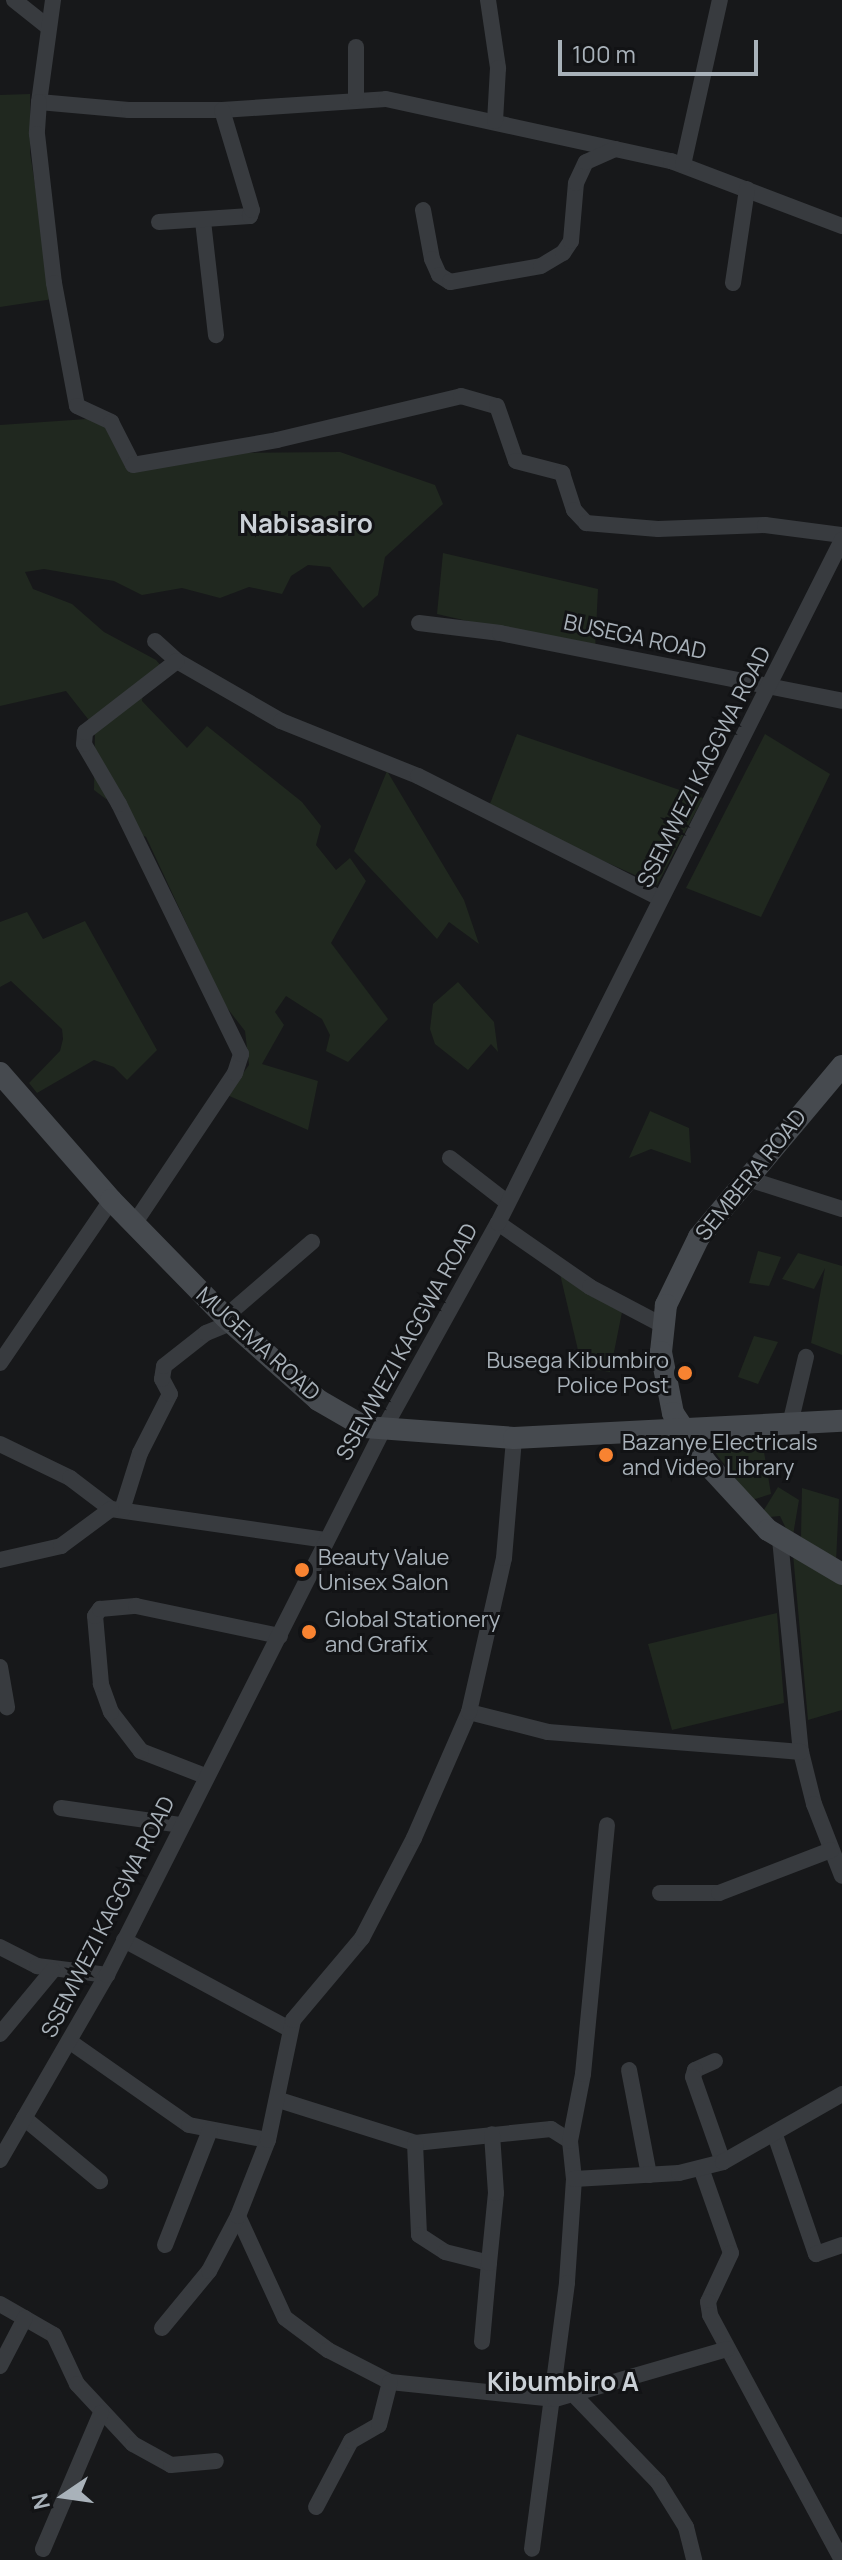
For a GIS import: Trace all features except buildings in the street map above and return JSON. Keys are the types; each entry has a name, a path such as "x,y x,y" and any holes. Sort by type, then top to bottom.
{"street":[{"path":"14,0 48,27"},
{"path":"53,0 37,134 54,283 77,406 111,422 133,465 277,440 461,396 497,406 516,461 562,473 574,510 586,523 658,529 765,525 842,537"},
{"path":"488,0 498,68 495,121"},
{"path":"683,165 720,0"},
{"path":"356,47 356,98"},
{"path":"39,102 129,110 222,110 356,98 386,99 683,165 842,226"},
{"path":"159,222 239,219 252,210 222,110"},
{"path":"423,210 432,259 439,275 450,282 541,266 563,253 571,241 576,183 586,162 616,148"},
{"path":"733,283 747,189"},
{"path":"203,221 216,335"},
{"name":"SSEMWEZI KAGGWA ROAD","path":"0,2160 107,1975 180,1825 280,1636 382,1432 498,1223 842,537"},
{"name":"BUSEGA ROAD","path":"419,623 557,643 768,689 842,701"},
{"path":"155,641 177,661 281,721 418,776 661,899"},
{"path":"134,1224 235,1073 241,1054 126,818 84,744 85,732 177,661"},
{"name":"SEMBERA ROAD","path":"842,1066 745,1178 699,1237 677,1277 662,1325 665,1383 682,1430 729,1491 780,1539 842,1574"},
{"name":"MUGEMA ROAD","path":"0,1073 111,1200 228,1320 318,1400 382,1432 514,1438 842,1421"},
{"path":"450,1158 508,1203"},
{"path":"745,1178 842,1209"},
{"path":"0,1363 111,1200"},
{"path":"498,1223 590,1287 662,1325"},
{"path":"0,1560 61,1546 116,1510 170,1394 162,1379 164,1366 228,1320 312,1242"},
{"path":"790,1424 806,1357"},
{"path":"162,2328 209,2271 238,2216 268,2140 279,2100 289,2029 368,1928 414,1838 469,1712 504,1558 514,1438"},
{"path":"0,1444 70,1478 116,1510 327,1540"},
{"path":"780,1539 801,1752 842,1876"},
{"path":"205,1776 141,1751 123,1729 102,1693 95,1616 105,1606 136,1606 280,1636"},
{"path":"0,1667 7,1707"},
{"path":"469,1712 548,1732 801,1752"},
{"path":"61,1808 180,1825"},
{"path":"532,2549 555,2399 574,2179 570,2141 583,2074 607,1825"},
{"path":"660,1893 719,1893 831,1850"},
{"path":"124,1940 289,2029"},
{"path":"0,1947 53,1970 107,1975"},
{"path":"0,2034 53,1970"},
{"path":"69,2041 174,2116 210,2130 268,2140"},
{"path":"715,2061 695,2070 693,2077 723,2162"},
{"path":"629,2070 649,2175"},
{"path":"574,2179 649,2175 723,2162 842,2094"},
{"path":"279,2100 415,2143 551,2129 570,2141"},
{"path":"24,2118 100,2181"},
{"path":"165,2245 210,2130"},
{"path":"482,2342 496,2193 492,2134"},
{"path":"775,2135 816,2254 842,2245"},
{"path":"415,2143 419,2235 445,2252 489,2263"},
{"path":"701,2168 731,2253 708,2302 727,2349 842,2560"},
{"path":"238,2216 285,2318 328,2350 390,2382 555,2399 575,2396 727,2349"},
{"path":"0,2304 54,2335 77,2384 133,2444 160,2460 180,2466 216,2461"},
{"path":"0,2366 25,2318"},
{"path":"316,2507 351,2441 379,2425 390,2382"},
{"path":"575,2396 658,2482 686,2527 694,2560"},
{"path":"43,2549 101,2413"}],"shaded area":[{"path":"30,94 30,153 53,299 0,307 0,95"},
{"path":"116,417 131,460 211,453 340,452 435,485 443,504 385,557 378,595 363,608 330,567 308,565 291,576 282,594 249,587 220,598 182,588 142,595 114,581 44,569 25,572 33,589 72,604 104,632 156,660 162,667 144,684 142,701 187,748 207,726 302,802 321,826 316,845 336,870 350,858 366,881 331,943 388,1019 348,1062 326,1051 330,1035 322,1019 286,996 275,1012 284,1025 262,1064 318,1081 308,1130 227,1095 249,1065 245,1031 224,1004 146,837 133,831 123,795 106,799 94,790 95,728 66,691 0,706 0,425"},
{"path":"443,553 598,589 595,650 437,614"},
{"path":"517,734 703,798 657,885 488,809"},
{"path":"765,734 830,774 761,917 686,888"},
{"path":"387,771 464,900 479,944 449,922 437,939 354,851"},
{"path":"27,912 43,939 85,921 157,1050 127,1080 114,1067 94,1060 37,1093 29,1083 60,1051 63,1039 62,1029 11,981 0,987 0,922"},
{"path":"458,982 494,1022 498,1052 491,1044 468,1070 435,1044 430,1029 433,1004"},
{"path":"650,1111 689,1128 691,1163 651,1149 629,1158"},
{"path":"758,1251 781,1257 769,1286 749,1283"},
{"path":"798,1253 842,1266 842,1355 811,1343 825,1268 814,1289 782,1279"},
{"path":"560,1274 622,1312 610,1372 582,1367"},
{"path":"754,1336 778,1342 758,1384 738,1377"},
{"path":"762,1440 771,1494 752,1500 714,1451"},
{"path":"778,1487 799,1500 792,1541 780,1516 759,1518"},
{"path":"802,1488 839,1499 836,1562 801,1537"},
{"path":"793,1554 842,1584 842,1710 808,1720"},
{"path":"777,1613 784,1703 672,1730 648,1644"}],"place":[{"name":"Busega Kibumbiro Police Post","path":"685,1373"},
{"name":"Bazanye Electricals and Video Library","path":"606,1455"},
{"name":"Beauty Value Unisex Salon","path":"302,1570"},
{"name":"Global Stationery and Grafix","path":"309,1632"}],"district":[{"name":"Nabisasiro","path":"306,524"},
{"name":"Kibumbiro A","path":"563,2382"}]}
